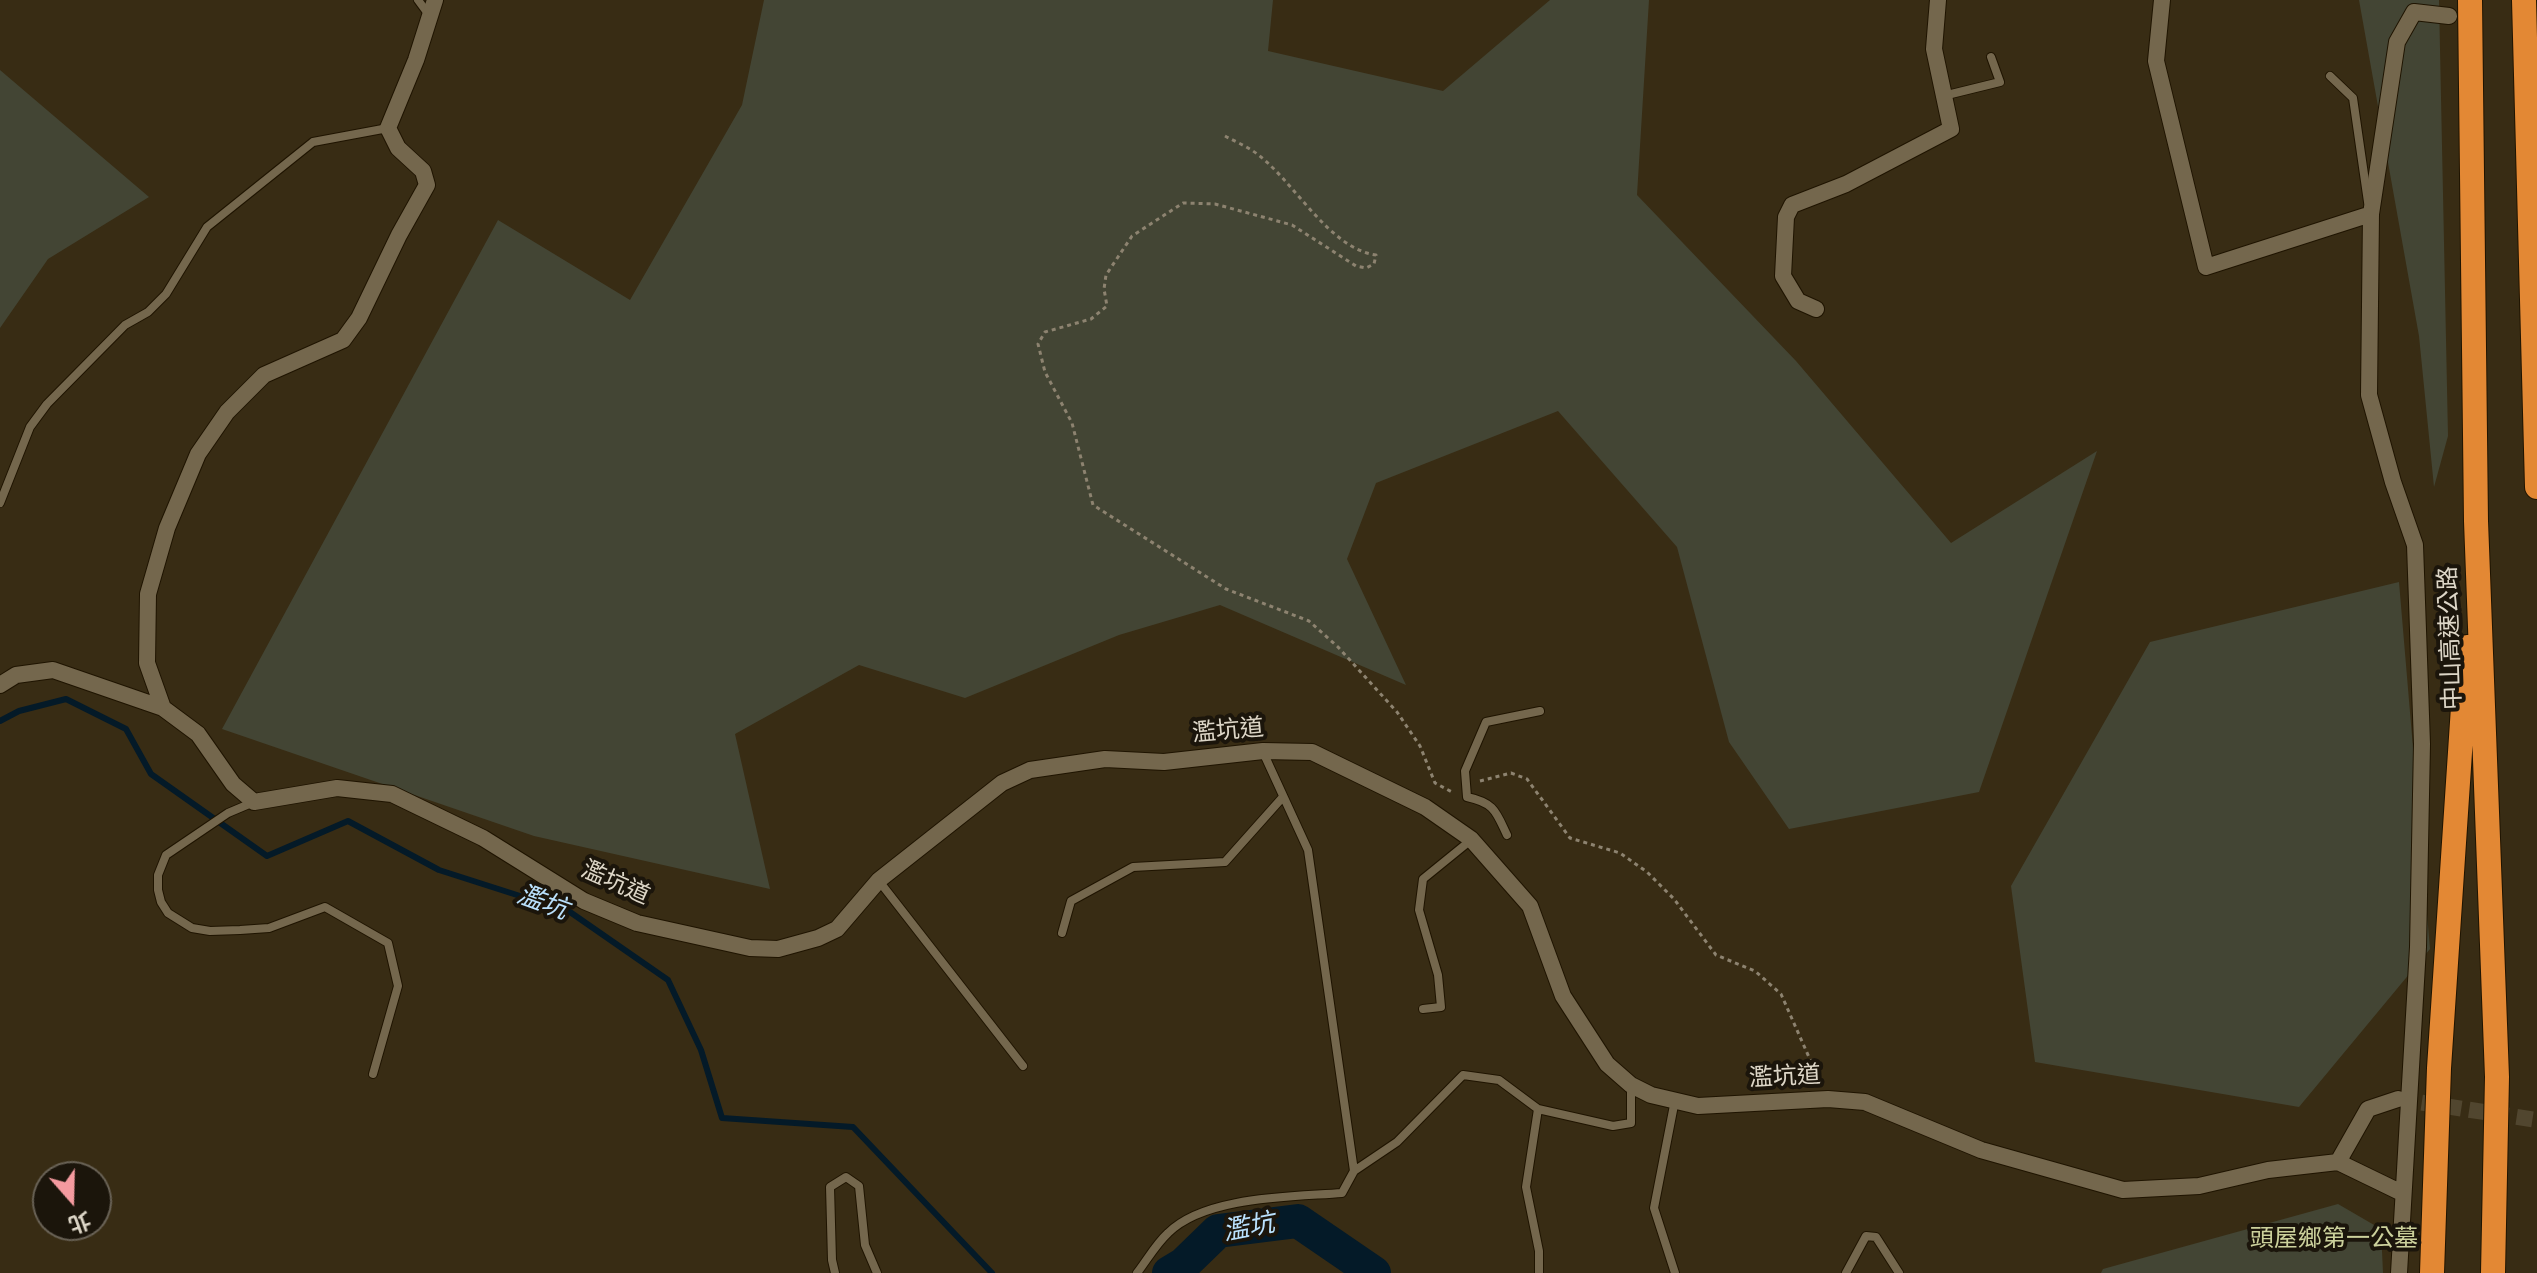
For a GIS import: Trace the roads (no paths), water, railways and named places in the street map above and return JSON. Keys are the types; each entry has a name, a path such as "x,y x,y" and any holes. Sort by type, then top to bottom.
{"highway":[{"name":"中山高速公路","path":"2470,0 2476,521 2497,1077 2493,1273"},
{"path":"2524,0 2537,487"},
{"path":"2432,1273 2439,1068 2476,521"}],"street":[{"path":"1816,309 1798,301 1783,276 1786,217 1792,205 1846,184 1951,129 1934,49 1938,0"},
{"path":"2162,0 2156,61 2206,267 2371,214"},
{"path":"163,708 147,663 148,594 167,528 198,454 227,412 264,375 343,340 359,318 427,185 423,171 398,148 388,128 416,60 432,7"},
{"path":"2399,1273 2418,947 2422,744 2415,545 2393,482 2369,395 2371,214 2397,42 2414,12 2449,16"},
{"path":"0,685 16,675 53,670 163,708 198,734 233,784 254,802"},
{"name":"濫坑道","path":"254,802 337,788 392,794 483,838 584,901 637,923 750,948 778,949 818,938 837,929 879,880 1002,783 1030,770 1105,759 1164,762 1263,751 1312,752 1425,807 1471,839 1530,906 1563,996 1607,1064 1631,1085 1651,1095 1698,1106 1828,1099 1865,1102 1981,1150 2123,1190 2199,1186 2268,1170 2338,1162"},
{"path":"2398,1099 2368,1109 2338,1162 2402,1193"}],"lane":[{"path":"418,0 432,7"},
{"path":"1943,96 2000,82 1991,57"},
{"path":"2330,76 2353,98 2365,191 2371,214"},
{"path":"0,503 30,427 47,404 125,325 148,312 166,294 207,227 313,142 388,128"},
{"path":"1507,835 1494,808 1484,801 1467,797 1465,771 1486,722 1540,711"},
{"path":"1263,751 1308,850 1354,1171"},
{"path":"1062,933 1071,901 1133,867 1225,862 1282,798"},
{"path":"254,802 228,813 166,855 158,875 161,902 178,921 192,928 210,931 269,928 325,907 388,943 398,986 373,1074"},
{"path":"1423,1009 1441,1007 1438,975 1419,910 1423,879 1471,839"},
{"path":"879,880 1023,1066"},
{"path":"1137,1273 1169,1231 1208,1208 1255,1200 1342,1193 1354,1171 1397,1142 1463,1075 1499,1080 1538,1109 1613,1126 1631,1123 1631,1085"},
{"path":"1675,1100 1654,1208 1675,1273"},
{"path":"1538,1109 1526,1187 1539,1251 1539,1273"},
{"path":"835,1273 830,1187 846,1177 859,1186 865,1245 877,1273"},
{"path":"1846,1273 1866,1236 1876,1237 1899,1273"}],"waterway":[{"name":"濫坑","path":"0,721 19,711 66,699 126,729 151,774 267,856 348,821 439,870 570,912 668,980 701,1050 722,1118 853,1127 992,1273"},
{"name":"濫坑","path":"1169,1273 1184,1264 1218,1231 1298,1221 1374,1273"}],"tunnel":[{"path":"2398,1099 2537,1120"}],"park label":[{"name":"頭屋鄉第一公墓","path":"2334,1240"}]}
